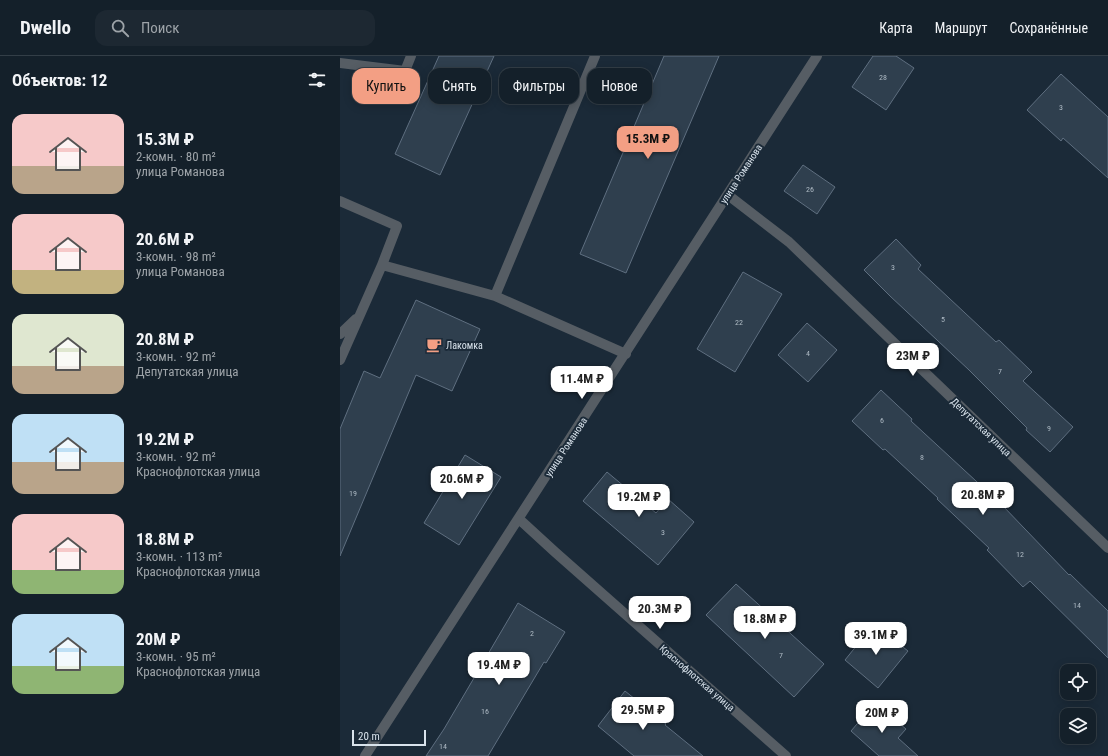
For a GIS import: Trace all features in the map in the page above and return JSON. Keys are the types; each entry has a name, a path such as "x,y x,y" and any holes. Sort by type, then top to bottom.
{"street":[{"path":"340,63 405,71 411,56"},
{"path":"495,296 595,56"},
{"name":"улица Романова","path":"365,756 817,56"},
{"name":"Депутатская улица","path":"728,195 789,242 1108,548"},
{"path":"340,200 398,226 340,360"},
{"path":"382,265 495,296 626,354"},
{"path":"340,327 359,317"},
{"path":"340,334 359,317"},
{"name":"Краснофлотская улица","path":"519,519 786,756"}],"building":[{"path":"439,56 494,56 489,68 434,68"},
{"path":"664,56 719,56 626,273 580,254 644,104 652,104 652,84"},
{"path":"873,56 896,56 914,68 886,110 852,87"},
{"path":"1061,74 1108,117 1108,178 1063,138 1061,141 1027,110"},
{"path":"428,80 428,104 472,104 440,175 395,154 417,104 420,104 420,98"},
{"path":"803,165 835,187 817,214 784,191"},
{"path":"896,239 921,265 918,269 996,342 999,340 1032,372 1023,381 1073,427 1050,452 1026,430 1027,428 969,370 864,270"},
{"path":"743,272 782,294 735,372 697,349"},
{"path":"416,300 480,329 452,391 416,375 340,556 340,429 364,371 380,378"},
{"path":"807,323 837,350 808,382 778,355"},
{"path":"881,390 912,419 911,421 1002,505 1069,575 1070,574 1108,611 1108,658 1030,581 1023,587 987,550 989,548 937,499 938,498 852,421"},
{"path":"465,455 501,477 459,545 424,523"},
{"path":"607,472 656,513 668,499 694,522 658,565 583,501"},
{"path":"736,584 824,664 794,697 706,615"},
{"path":"518,603 565,632 546,663 544,662 488,756 426,756 444,729"},
{"path":"874,624 908,651 878,688 845,660"},
{"path":"625,691 703,756 634,756 598,726"},
{"path":"875,703 906,729 898,738 918,756 879,756 851,731"}],"place":[{"name":"Лакомка","path":"434,345"}]}
